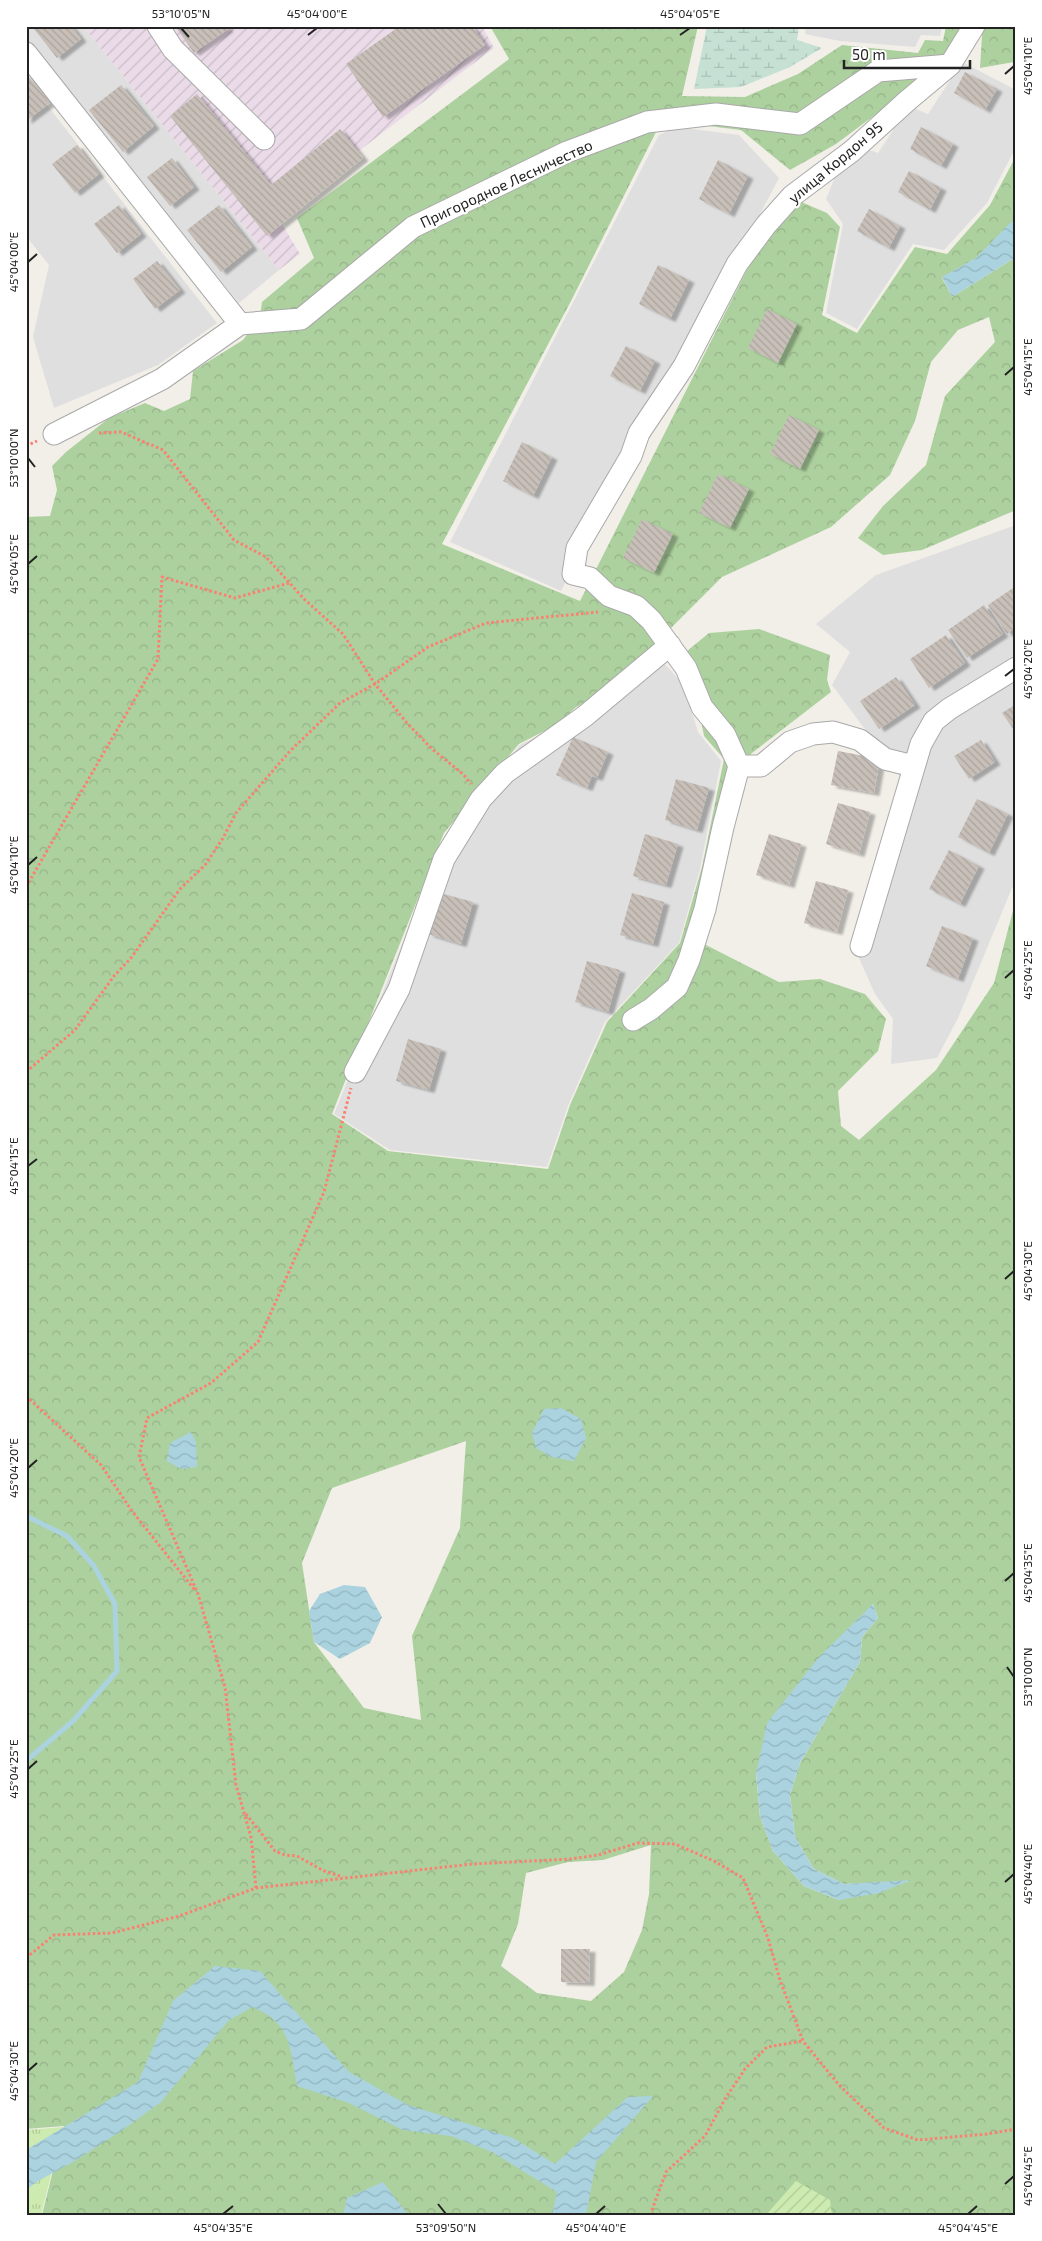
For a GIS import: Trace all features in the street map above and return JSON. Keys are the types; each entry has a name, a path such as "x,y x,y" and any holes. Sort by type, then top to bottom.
{"street":[{"path":"158,26 173,49 264,139"},
{"name":"улица Кордон 95","path":"670,645 651,620 636,606 609,596 590,578 573,574 577,548 631,456 638,433 684,366 737,264 766,225 792,196 852,151 906,101 950,66 974,26"},
{"path":"26,53 240,324 162,379 54,434"},
{"name":"Пригородное Лесничество","path":"240,324 301,319 413,227 567,152 647,122 716,114 800,124 878,70 950,66"},
{"path":"355,1072 399,989 444,859 482,799 505,773 585,716 670,645 686,668 702,707 725,735 739,766 705,909 690,960 678,987 651,1009 633,1020"},
{"path":"861,946 920,744 934,721 949,709 1016,668"},
{"path":"739,766 762,766 790,742 813,734 833,732 860,740 885,759 914,766"}],"path":[{"path":"92,433 121,432 163,450 234,540 266,557 305,600 343,634 376,684 407,723 432,749 464,774 482,799"},
{"path":"26,446 54,434"},
{"path":"26,887 158,659 162,577 235,598 289,583"},
{"path":"26,1072 76,1030 114,976 131,958 180,889 205,865 223,838 236,812 290,751 340,704 376,684 428,647 486,623 606,611"},
{"path":"256,1888 251,1837 236,1785 225,1687 198,1594 139,1457 147,1418 211,1383 258,1342 324,1192 355,1072"},
{"path":"26,1396 101,1465 132,1510 198,1594"},
{"path":"244,1812 275,1851 285,1855 297,1856 324,1871 346,1878"},
{"path":"26,1958 54,1935 112,1934 179,1916 256,1888 472,1864 570,1859 598,1855 638,1843 675,1844 714,1861 743,1878 768,1938 780,1980 803,2040 838,2085 884,2128 918,2140 987,2134 1016,2129"},
{"path":"653,2215 652,2210 666,2172 705,2136 725,2099 745,2069 768,2047 803,2040"}],"shaded area":[{"path":"26,26 83,26 279,270 239,303 26,39"},
{"path":"83,26 482,26 494,48 276,214 300,254 279,270"},
{"path":"806,26 942,26 940,36 921,35 915,47 840,41 805,34"},
{"path":"962,62 1016,90 1016,147 987,203 944,250 913,244 857,329 826,313 843,224 826,199 849,143 878,153 909,106 928,114"},
{"path":"26,78 217,323 158,365 54,408 33,337 49,265 26,236"},
{"path":"677,127 739,135 779,178 561,591 450,542 659,135"},
{"path":"1016,525 1016,885 1012,888 958,1018 937,1058 891,1064 893,1019 875,994 854,947 905,783 832,685 850,652 816,624 876,575"},
{"path":"663,662 683,684 698,732 721,761 700,869 679,943 605,1022 568,1106 547,1167 390,1150 334,1114 446,834 520,745 555,727"}],"green space":[{"path":"490,26 698,26 682,96 745,97 798,74 842,45 918,53 925,40 943,41 946,26 1016,26 1016,64 1014,62 980,68 982,35 963,35 942,65 836,144 790,170 741,130 677,122 657,130 571,301 442,544 580,601 762,240 799,201 827,213 840,227 822,315 857,333 915,247 947,254 990,205 1016,156 1016,217 1014,222 976,258 942,278 952,297 1016,257 1016,510 922,550 883,555 858,538 883,506 926,465 945,396 995,342 989,317 958,330 931,362 915,421 890,475 831,527 722,577 670,629 657,659 575,708 556,725 519,744 444,833 332,1114 388,1151 548,1169 570,1105 607,1022 680,943 702,867 724,759 704,736 695,689 670,665 709,633 759,629 830,655 827,680 831,692 743,760 718,846 706,945 779,982 820,979 865,994 886,1019 878,1051 838,1091 841,1126 859,1140 936,1070 994,983 1016,899 1016,2215 42,2215 64,2126 26,2129 26,517 50,516 57,490 52,466 66,452 109,418 145,403 164,411 190,399 193,371 243,340 260,317 262,302 314,258 297,218 509,59","holes":["466,1441 460,1528 412,1636 421,1720 364,1708 314,1642 302,1563 332,1488","873,1604 878,1618 862,1637 860,1662 800,1763 790,1795 795,1837 814,1869 844,1884 909,1881 839,1900 804,1886 773,1851 760,1817 756,1773","651,1845 649,1894 642,1930 624,1972 591,2001 537,1993 501,1966 518,1924 526,1873 568,1862 603,1860"]},
{"path":"707,26 799,26 797,40 822,48 790,67 741,87 694,89"},
{"path":"63,2127 41,2215 26,2215 26,2130"},
{"path":"796,2181 830,2200 832,2215 766,2215"}],"water":[{"path":"1016,217 1016,257 952,297 942,277 976,258"},
{"path":"561,1408 581,1419 586,1438 574,1461 551,1457 536,1448 532,1433 544,1409"},
{"path":"191,1432 196,1442 197,1467 181,1469 167,1461 170,1443"},
{"path":"344,1585 365,1587 382,1617 370,1643 340,1659 314,1642 309,1611 320,1594"},
{"path":"873,1604 878,1618 862,1637 860,1662 800,1763 790,1795 795,1837 814,1869 844,1884 911,1880 879,1893 839,1900 804,1886 773,1851 760,1817 756,1773 767,1723 818,1658"},
{"path":"215,1966 260,1971 349,2072 408,2105 513,2138 555,2164 628,2097 653,2096 596,2162 586,2215 552,2215 557,2192 492,2152 451,2136 403,2130 349,2103 297,2086 290,2049 282,2029 265,2013 252,2007 228,2021 161,2102 121,2131 26,2190 26,2150 138,2082 173,2001"},
{"path":"383,2182 408,2215 343,2215 347,2198"}],"building":[{"path":"38,26 71,26 81,39 57,58 34,29"},
{"path":"175,26 226,26 228,29 194,53"},
{"path":"400,26 472,26 485,45 383,117 346,64"},
{"path":"965,72 997,89 985,110 954,93"},
{"path":"26,75 50,103 26,121"},
{"path":"121,85 154,126 123,152 89,110"},
{"path":"197,94 271,185 340,129 363,158 267,236 170,116"},
{"path":"921,127 953,144 941,166 910,149"},
{"path":"77,145 99,174 75,193 52,164"},
{"path":"172,158 194,187 170,206 147,177"},
{"path":"718,160 748,176 729,214 699,199"},
{"path":"909,171 941,188 930,210 898,192"},
{"path":"119,205 141,234 117,253 94,224"},
{"path":"219,205 252,247 221,272 187,230"},
{"path":"869,209 900,226 889,248 857,231"},
{"path":"157,261 180,290 155,309 133,279"},
{"path":"658,265 689,280 670,319 639,304"},
{"path":"767,309 797,324 778,363 748,348"},
{"path":"626,346 655,361 640,391 610,376"},
{"path":"789,415 819,430 800,469 770,454"},
{"path":"522,442 552,457 533,496 503,481"},
{"path":"718,474 749,489 730,528 699,513"},
{"path":"642,519 673,534 654,573 623,558"},
{"path":"1016,586 1016,627 1007,634 988,605"},
{"path":"984,605 1003,634 967,658 948,630"},
{"path":"946,635 965,663 929,688 910,659"},
{"path":"896,677 915,705 879,729 860,701"},
{"path":"1016,704 1016,733 1002,713"},
{"path":"573,737 608,752 597,778 592,776 587,788 556,775"},
{"path":"981,740 995,762 969,779 954,756"},
{"path":"838,751 880,759 874,793 831,785"},
{"path":"676,779 709,788 697,830 665,820"},
{"path":"977,799 1008,814 989,853 958,837"},
{"path":"838,803 870,812 859,854 826,844"},
{"path":"645,834 678,844 666,885 633,876"},
{"path":"769,834 801,844 789,885 756,875"},
{"path":"949,850 979,866 960,904 929,889"},
{"path":"816,881 848,890 837,932 804,923"},
{"path":"440,893 473,902 461,944 428,934"},
{"path":"632,893 664,902 653,944 620,935"},
{"path":"942,926 973,938 958,979 926,966"},
{"path":"587,961 620,970 608,1012 575,1002"},
{"path":"408,1039 441,1049 429,1090 396,1081"},
{"path":"561,1949 590,1949 589,1983 561,1982"}],"waterway":[{"path":"26,1516 67,1536 94,1566 115,1604 117,1671 73,1721 26,1761"}]}
